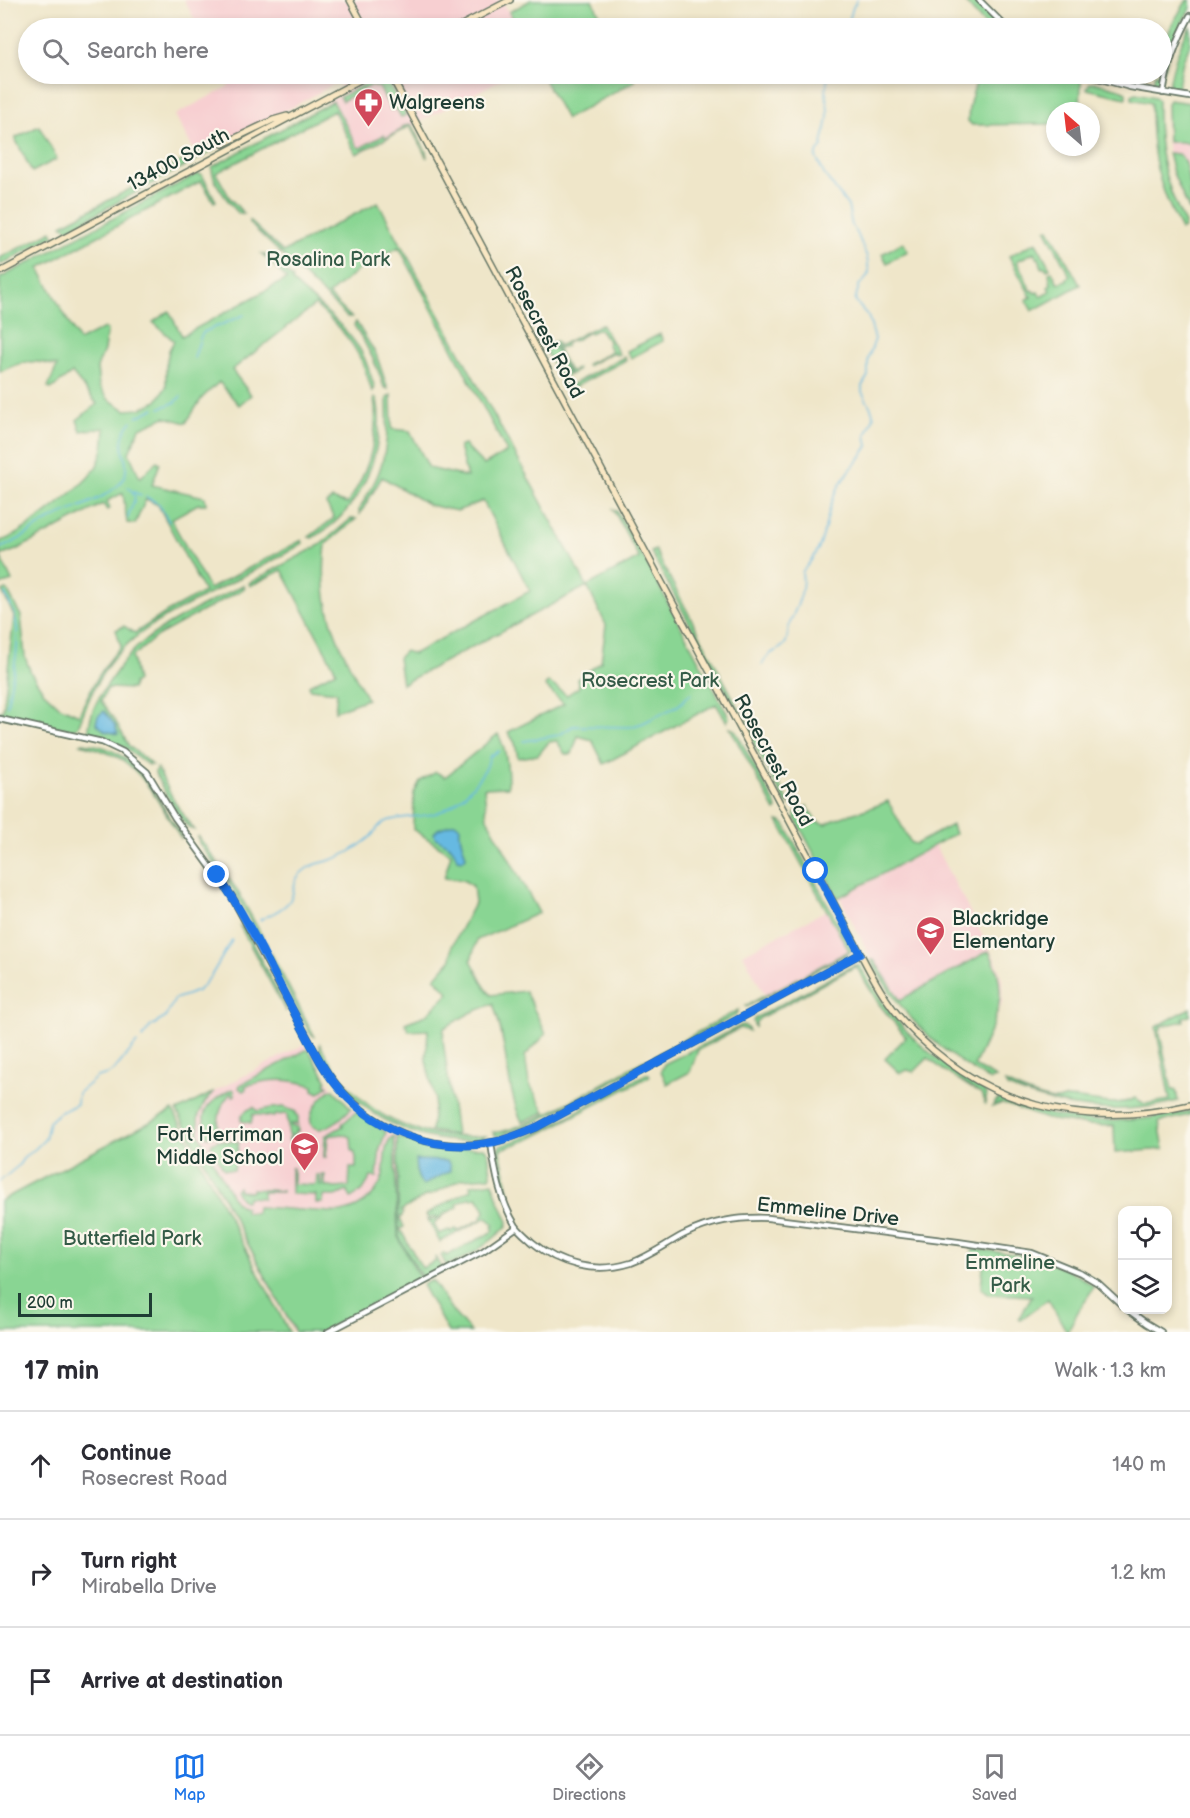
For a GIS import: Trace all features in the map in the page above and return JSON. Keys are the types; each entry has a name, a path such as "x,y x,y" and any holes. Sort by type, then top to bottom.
{"main road":[{"path":"350,0 360,18"},
{"path":"475,18 510,0"},
{"name":"13400 South","path":"0,272 352,84"},
{"name":"Rosecrest Road","path":"395,84 884,995 906,1023 932,1049 958,1069 995,1090 1026,1102 1080,1114 1130,1115 1190,1105"},
{"path":"223,144 273,120 297,113"}],"street":[{"path":"980,0 997,18"},
{"path":"1172,55 1190,16"},
{"path":"1122,84 1190,97"},
{"path":"1163,93 1165,84"},
{"path":"0,719 102,742 130,756 147,772 180,825 231,895 326,1071 340,1090 358,1107 390,1128 424,1141 455,1145 491,1143 511,1138 537,1127 860,954"},
{"name":"Emmeline Drive","path":"491,1143 502,1195 517,1227 539,1247 562,1261 590,1268 628,1264 697,1228 743,1217 768,1218 1032,1252 1081,1273 1098,1283 1118,1301"},
{"path":"328,1332 476,1255 517,1227"},
{"path":"1134,1314 1161,1332"}],"shaded area":[{"path":"184,0 502,0 512,18 194,18"},
{"path":"228,84 334,84 198,159 175,115 229,86"},
{"path":"339,84 493,84 356,155 327,101 344,93"},
{"path":"1168,100 1190,102 1190,214 1173,176 1167,147"},
{"name":"Blackridge Elementary","path":"935,846 996,961 1002,980 1002,1001 999,1011 973,1070 902,1008 876,968 840,898"},
{"path":"827,910 849,952 765,995 743,954"},
{"name":"Fort Herriman Middle School","path":"305,1044 327,1081 347,1104 364,1118 397,1137 400,1236 422,1278 312,1332 293,1332 177,1111"}],"green space":[{"path":"531,0 592,0 602,18 512,18 509,12"},
{"path":"963,0 974,0 990,18 979,18"},
{"path":"1187,0 1190,0 1190,8 1172,41 1172,24"},
{"path":"1190,25 1190,44 1183,61 1177,91 1172,90 1169,86 1172,84 1172,70"},
{"path":"365,84 389,84 406,115 401,117 396,108 391,110 379,87 372,85 342,101 340,97"},
{"path":"547,84 630,84 566,119"},
{"path":"976,84 1081,84 1080,102 1046,102 1046,124 972,125 968,121"},
{"path":"1089,84 1100,84 1123,90 1126,98 1087,89"},
{"path":"1136,93 1155,97 1158,100 1160,148 1171,193 1185,224 1181,230 1166,198 1157,169 1152,138 1151,103 1132,99 1132,95"},
{"path":"1169,100 1190,103 1190,144 1168,142 1167,104"},
{"path":"333,101 360,148 384,135 386,138 411,124 427,158 410,126 356,154 334,111 216,173 230,198 244,214 238,213 217,185 212,167"},
{"path":"39,126 57,159 32,172 15,138"},
{"path":"216,140 218,145 216,149 70,228 67,229 62,225 196,154"},
{"path":"1168,153 1178,154 1185,163 1190,212 1173,173"},
{"path":"197,174 202,175 216,201 214,202 201,181 39,268 79,341 104,328 107,330 104,350 97,368 99,386 108,399 125,410 140,409 157,401 166,387 166,365 169,350 174,341 153,322 169,311 182,336 287,279 262,254 269,256 293,279 292,281 344,329 364,357 375,388 372,392 363,364 352,344 315,305 232,370 251,395 239,405 219,382 202,398 186,423 165,417 140,428 129,453 140,478 157,461 160,463 152,485 205,497 206,504 198,504 171,519 209,589 302,540 303,543 171,614 135,637 102,674 78,727 72,730 0,714 0,711 3,711 14,616 2,591 7,590 21,616 25,657 31,673 43,691 59,706 79,715 97,679 121,646 116,630 124,626 135,633 204,592 158,505 146,499 135,524 127,523 123,493 107,501 110,508 107,510 103,504 16,550 0,556 0,541 9,538 48,511 93,472 101,456 105,428 81,431 77,420 97,404 72,373 51,389 48,387 57,366 28,362 0,372 0,278"},
{"name":"Rosalina Park","path":"378,202 587,586 402,684 398,658 405,651 413,654 530,591 483,501 457,511 429,505 382,477 360,514 359,510 375,481 385,451 387,398 391,395 392,429 410,431 429,468 467,477 459,447 464,445 484,465 507,452 399,247 362,267 328,295 351,317 347,317 249,223 249,220 283,252"},
{"path":"1049,229 1080,285 1032,311 1026,300 1031,297 1009,256 1036,242 1050,268 1047,270 1045,267 1042,268 1034,252 1017,261 1031,291 1038,292 1040,296 1050,291 1049,273 1052,271 1058,283 1067,280 1070,276 1046,230"},
{"path":"52,231 54,236 0,265 0,258"},
{"path":"903,242 908,251 887,263 882,254"},
{"path":"356,322 376,354 388,389 384,387 371,355 354,325"},
{"path":"601,324 619,354 616,355 613,352 587,366 586,364 611,350 607,344 609,342 599,329 589,332 558,350 570,371 573,372 577,368 578,370 570,375 555,348"},
{"path":"660,334 663,341 631,358 627,351"},
{"path":"556,341 558,344 554,347 568,375 563,378 567,387 624,357 626,360 567,391 544,348"},
{"path":"374,398 377,399 379,419 378,439 366,478 344,513 329,527 312,538 309,537 334,518 326,504 332,499 347,504 355,492 371,453 375,426"},
{"name":"Rosecrest Park","path":"613,509 617,511 643,556 729,717 727,722 716,704 604,764 592,740 578,736 572,754 565,754 557,741 549,742 538,755 518,758 515,743 508,732 564,704 545,686 548,682 567,695 579,687 577,679 601,662 606,625 587,586 639,558"},
{"path":"351,519 356,519 326,544 325,588 339,643 367,699 335,711 337,692 310,689 309,685 336,671 282,570 250,586 249,583 320,545"},
{"path":"655,550 741,713 736,710 651,552"},
{"path":"0,556 12,581 0,585"},
{"path":"243,585 245,588 157,636 132,657 137,681 133,684 132,689 108,688 101,701 129,746 152,765 148,765 121,745 89,731 92,713 100,695 119,668 138,647 179,619"},
{"path":"747,720 790,805 785,802 746,729 744,725"},
{"path":"730,728 735,730 776,805 775,811"},
{"path":"498,734 506,760 508,787 484,788 487,818 539,913 477,940 471,960 491,995 525,991 546,1034 525,1056 529,1083 545,1112 522,1122 512,1094 493,1004 470,1013 444,1028 443,1040 456,1135 431,1131 435,1099 426,1061 428,1030 409,1031 405,1023 426,1015 449,993 435,978 451,960 452,946 475,902 473,886 463,880 444,878 451,854 413,829 414,793 420,781 436,772 445,777"},
{"path":"81,744 102,747 131,763 152,789 181,834 181,838 154,795 131,766 101,750"},
{"path":"157,768 176,804 194,830 184,822 173,807 156,776"},
{"path":"888,801 911,843 916,844 952,825 955,834 838,898 795,818 795,813 807,806 817,822 826,824"},
{"path":"778,821 785,825 851,951 747,1007 745,1006 849,951"},
{"path":"198,836 237,890 267,945 262,943 234,891 199,843"},
{"path":"240,926 245,929 286,1012"},
{"path":"989,951 996,967 1000,996 998,1010 974,1066 996,1078 990,1080 953,1057 907,1014 871,960 874,960 900,1000"},
{"path":"271,953 315,1037 310,1033 270,958"},
{"path":"854,965 860,966 886,1006 913,1038 945,1065 987,1094 985,1103 981,1094 928,1058 914,1072 907,1070 900,1073 885,1059 906,1037 879,1004 856,966 760,1018 755,1028 753,1021 755,1018"},
{"path":"1190,1008 1190,1016 1183,1017 1184,1021 1161,1026 1159,1030 1172,1090 1176,1090 1178,1101 1134,1108 1091,1108 1049,1101 1028,1095 1007,1087 1005,1083 1052,1100 1066,1098 1120,1103 1135,1098 1145,1104 1170,1100 1156,1027"},
{"path":"738,1010 735,1016 659,1056 654,1056"},
{"path":"742,1025 749,1031 740,1028 698,1050 690,1072 667,1084 661,1071 664,1064"},
{"path":"320,1044 334,1068 350,1088 368,1105 388,1118 433,1134 458,1137 486,1136 473,1141 444,1140 407,1131 390,1123 374,1113 345,1088 325,1063 320,1052"},
{"path":"309,1050 327,1081 325,1083 328,1086 319,1093 313,1090 313,1086 288,1080 254,1083 245,1086 246,1089 243,1091 239,1088 240,1085"},
{"path":"645,1060 643,1065 538,1121 500,1136 493,1132 505,1131 544,1115"},
{"path":"646,1074 650,1076 530,1139 502,1149 500,1152 510,1196 507,1198 497,1151 500,1146 539,1132"},
{"path":"232,1089 235,1095 231,1093 220,1110 218,1131 221,1133 207,1137 204,1120 208,1108 217,1098"},
{"path":"330,1090 334,1090 351,1108 331,1125 317,1129 311,1123 312,1112"},
{"path":"214,1092 205,1102 198,1117 199,1134 234,1200 245,1207 245,1212 256,1213 257,1207 341,1212 356,1207 370,1198 379,1185 388,1142 394,1136 398,1237 420,1279 320,1332 295,1332 177,1111"},
{"path":"1001,1098 1032,1110 1075,1119 1133,1120 1190,1111 1190,1115 1159,1122 1164,1149 1115,1153 1114,1126 1087,1125 1047,1119 1002,1103 992,1107"},
{"path":"254,1107 257,1111 284,1107 296,1112 298,1124 291,1124 291,1126 298,1127 298,1131 295,1131 295,1135 291,1135 291,1141 289,1141 287,1114 274,1117 253,1114 251,1123 241,1121 243,1114"},
{"name":"Butterfield Park","path":"173,1110 289,1332 0,1332 0,1201"},
{"path":"356,1112 386,1132 380,1148 377,1177 371,1177 363,1190 351,1198 347,1191 336,1196 324,1196 323,1203 316,1203 316,1195 291,1194 291,1168 293,1168 293,1184 316,1185 317,1175 320,1175 320,1186 322,1186 323,1175 325,1175 325,1186 349,1187 350,1168 356,1168 351,1137 342,1134 328,1136 326,1157 324,1157 325,1136 343,1126 342,1124"},
{"path":"397,1137 441,1148 484,1148 488,1152 490,1177 462,1179 402,1210 403,1214 400,1219 404,1227 400,1229 422,1268 436,1261 436,1257 442,1267 422,1278 399,1237"},
{"path":"218,1140 239,1142 234,1170 224,1169 222,1166 211,1145"},
{"path":"493,1182 508,1222 507,1226 479,1249 463,1259 446,1265 441,1255 444,1253 446,1256 494,1231 492,1227 494,1225 487,1217 440,1242 428,1220 440,1219 434,1224 439,1234 449,1230 450,1232 456,1229 458,1231 482,1219 481,1216 485,1213 484,1208 477,1197 472,1199 471,1197 457,1204 458,1207 442,1215 441,1218 428,1218 427,1214 472,1189 470,1185"},
{"path":"238,1187 239,1191 252,1192 252,1189 282,1192 263,1192 263,1198 247,1197 244,1201 239,1198 235,1190"},
{"name":"Emmeline Park","path":"973,1249 1037,1259 1067,1270 1094,1287 1067,1332 1048,1299 1020,1320 1018,1319 1032,1296 990,1294 981,1288 984,1257 971,1255"},
{"path":"432,1280 453,1312 471,1332 448,1332 422,1285"}],"water":[{"path":"104,711 115,725 118,734 105,731 96,723 98,716"},
{"path":"455,823 460,827 460,838 466,857 463,860 457,859 451,847 435,837 434,833 438,829"},
{"path":"416,1160 447,1161 450,1171 423,1185 417,1173"}],"waterway":[{"path":"850,18 857,0"},
{"path":"762,665 771,653 781,648 786,642 801,593 802,572 818,549 838,488 868,446 866,435 874,417 862,392 862,386 868,376 868,359 875,339 868,316 855,301 859,285 869,273 867,257 852,226 848,206 824,174 816,157 822,147 828,117 826,84"},
{"path":"194,358 204,332 244,315"},
{"path":"160,408 176,402 181,396"},
{"path":"137,417 155,408"},
{"path":"0,548 55,517 96,500 117,486 124,478 126,471 122,444 126,430 132,421"},
{"path":"128,487 135,499 128,518"},
{"path":"134,492 141,496"},
{"path":"146,497 159,504 169,522"},
{"path":"5,594 14,614 17,632 16,653 7,706"},
{"path":"524,741 559,735 573,726 630,727 679,705 691,693"},
{"path":"260,920 288,903 297,877 306,869 354,849 371,837 384,822 436,813 454,804 481,776 490,756 499,751"},
{"path":"142,1038 151,1026 165,1018 175,999 198,991 211,976 232,940"},
{"path":"0,1181 45,1139 49,1122 59,1113 77,1104 78,1093 97,1077 115,1069 137,1043"}],"place":[{"name":"Walgreens","path":"368,128"},
{"name":"Blackridge Elementary","path":"931,956"},
{"name":"Fort Herriman Middle School","path":"304,1172"}],"route":[{"path":"217,875 231,895 321,1063 340,1090 366,1113 398,1132 434,1143 466,1145 497,1142 537,1127 860,954 816,871"}]}
